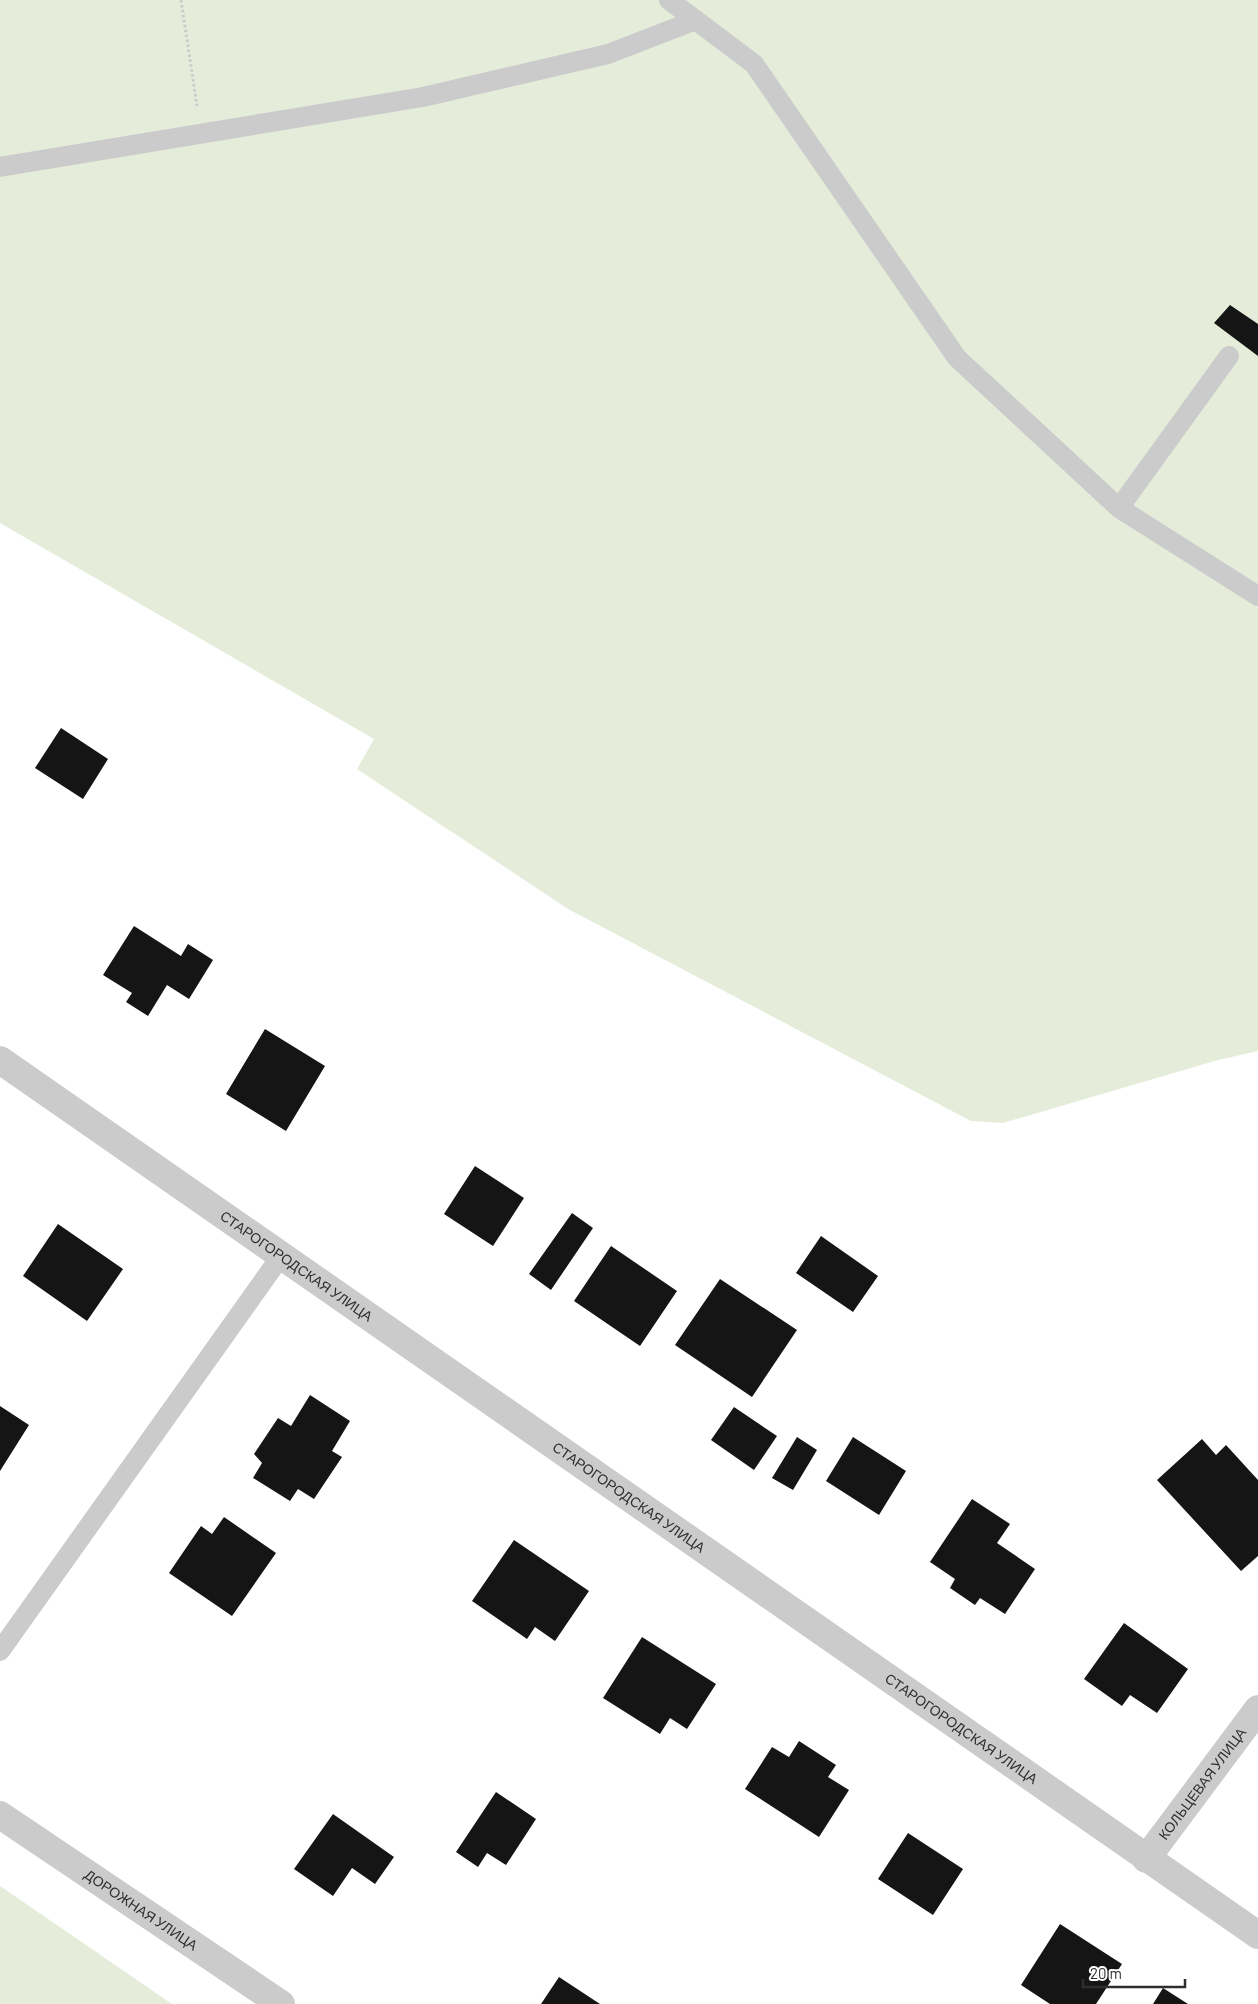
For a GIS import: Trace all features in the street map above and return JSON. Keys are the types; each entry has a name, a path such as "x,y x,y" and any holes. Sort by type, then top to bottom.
{"street":[{"name":"СТАРОГОРОДСКАЯ УЛИЦА","path":"0,1060 1146,1859 1258,1935"},
{"name":"КОЛЬЦЕВАЯ УЛИЦА","path":"1146,1859 1258,1709"},
{"name":"ДОРОЖНАЯ УЛИЦА","path":"0,1815 281,2004"}],"lane":[{"path":"669,0 754,64 957,358 1119,508 1258,596"},
{"path":"0,167 423,97 608,54 696,20"},
{"path":"1119,508 1229,356"},
{"path":"0,1651 281,1256"}],"path":[{"path":"181,0 202,134"}],"green space":[{"path":"0,0 1258,0 1258,1051 1218,1060 1003,1123 971,1121 568,909 357,769 374,739 0,523"},
{"path":"0,1886 172,2004 0,2004"}],"building":[{"path":"1230,305 1258,324 1258,356 1214,323"},
{"path":"61,728 108,759 83,799 35,768"},
{"path":"134,926 181,956 188,944 213,960 189,999 167,985 148,1016 126,1002 132,993 103,975"},
{"path":"265,1029 325,1066 286,1131 226,1094"},
{"path":"475,1166 524,1198 493,1246 444,1214"},
{"path":"572,1213 593,1228 551,1290 529,1274"},
{"path":"58,1224 123,1269 87,1321 23,1276"},
{"path":"821,1236 878,1276 853,1312 796,1273"},
{"path":"611,1246 677,1291 640,1346 574,1301"},
{"path":"720,1279 797,1330 752,1397 675,1345"},
{"path":"310,1395 350,1421 332,1451 342,1457 314,1499 298,1489 290,1501 253,1478 262,1463 254,1454 278,1418 291,1426"},
{"path":"0,1406 29,1425 0,1471"},
{"path":"734,1407 777,1436 754,1470 711,1440"},
{"path":"797,1437 817,1450 793,1490 772,1478"},
{"path":"853,1437 906,1471 879,1515 826,1481"},
{"path":"1202,1439 1216,1455 1226,1445 1258,1480 1258,1556 1241,1571 1157,1480"},
{"path":"972,1499 1010,1524 997,1543 1035,1569 1005,1614 980,1598 975,1605 950,1588 955,1579 930,1562"},
{"path":"224,1517 276,1553 232,1616 169,1573 201,1526 212,1534"},
{"path":"514,1540 589,1591 555,1641 535,1627 527,1639 472,1601"},
{"path":"1124,1623 1188,1669 1157,1713 1130,1695 1122,1706 1084,1679"},
{"path":"642,1637 716,1684 687,1729 670,1718 660,1734 603,1698"},
{"path":"799,1741 836,1765 828,1777 849,1790 819,1837 745,1789 772,1747 789,1757"},
{"path":"496,1792 536,1819 506,1865 487,1853 478,1867 456,1852"},
{"path":"333,1814 394,1857 375,1884 352,1868 333,1896 294,1869"},
{"path":"908,1833 963,1869 933,1915 878,1879"},
{"path":"1060,1924 1122,1964 1096,2004 1050,2004 1021,1985"},
{"path":"559,1977 600,2004 541,2004"},
{"path":"1163,1988 1188,2004 1153,2004"}]}
